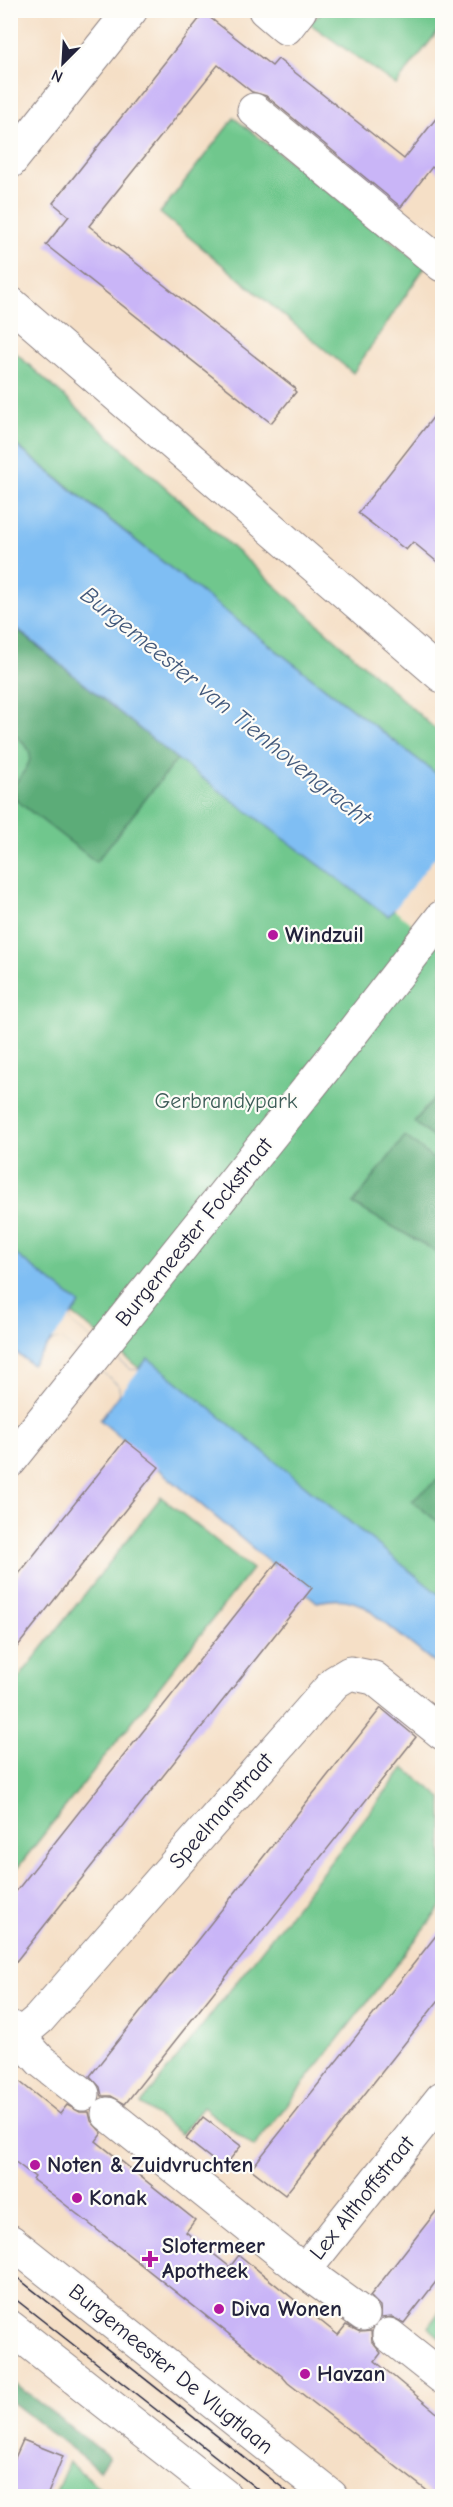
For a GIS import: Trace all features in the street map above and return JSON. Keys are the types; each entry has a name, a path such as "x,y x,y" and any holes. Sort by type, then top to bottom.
{"street":[{"path":"10,162 130,10"},
{"path":"265,10 286,28 300,10"},
{"path":"254,110 442,265"},
{"path":"10,303 442,676"},
{"name":"Burgemeester Fockstraat","path":"10,1461 435,927"},
{"name":"Speelmanstraat","path":"17,2046 335,1682 350,1673 374,1678 442,1733"},
{"path":"17,2046 83,2094"},
{"name":"Lex Althoffstraat","path":"304,2271 442,2098"},
{"path":"108,2114 304,2271 363,2314"},
{"name":"Burgemeester De Vlugtlaan","path":"10,2241 331,2496"},
{"path":"10,2327 225,2496"},
{"path":"389,2335 442,2377"}],"green space":[{"path":"324,11 442,11 442,26 396,85 309,23"},
{"path":"234,118 425,267 353,373 160,213"},
{"path":"10,348 442,735 442,778 207,597 11,441"},
{"name":"Gerbrandypark","path":"11,589 442,934 442,1616 85,1324 11,1267"},
{"path":"10,624 177,759 96,862 16,800 14,785 26,769 30,757 26,745 11,732"},
{"path":"442,1089 442,1145 414,1122"},
{"path":"405,1136 442,1166 442,1255 353,1204"},
{"path":"442,1476 442,1525 412,1501"},
{"path":"161,1497 252,1569 11,1876 11,1688"},
{"path":"404,1768 442,1798 442,1906 254,2147 203,2107 181,2134 141,2104"},
{"path":"442,2308 442,2339 428,2327"},
{"path":"10,2380 109,2457 99,2470 11,2401"},
{"path":"69,2462 109,2496 54,2496"}],"water":[{"name":"Burgemeester van Tienhovengracht","path":"10,441 207,597 442,778 442,947 395,909 388,916 177,759 11,624"},
{"path":"10,1250 80,1304 71,1316 71,1324 131,1370 138,1370 148,1358 442,1597 442,1669 365,1607 341,1600 317,1602 100,1420 120,1393 119,1385 60,1338 52,1340 32,1365 11,1349"}],"pier":[{"path":"442,848 442,948 394,910"},
{"path":"71,1316 72,1324 131,1370 139,1370 120,1394 119,1385 60,1339 52,1340"}],"building":[{"path":"204,13 272,66 278,59 404,159 442,111 442,175 432,167 401,207 266,96 252,92 218,65 89,226 295,388 296,392 271,423 46,245 69,216 53,203"},
{"path":"442,406 442,566 413,542 406,550 358,513"},
{"path":"125,1440 159,1467 10,1656 10,1585"},
{"path":"278,1561 312,1588 10,1969 10,1899"},
{"path":"381,1708 416,1737 125,2104 111,2096 102,2096 100,2087 90,2076"},
{"path":"442,1928 442,1996 285,2195 251,2169"},
{"path":"10,2074 60,2114 67,2105 80,2112 89,2112 91,2121 102,2133 96,2141 195,2220 186,2232 230,2267 239,2255 338,2335 346,2325 360,2332 371,2331 372,2342 381,2353 375,2361 442,2417 442,2496 434,2496 288,2383 33,2180 35,2177 10,2158"},
{"path":"203,2117 241,2146 223,2168 186,2139"},
{"path":"442,2204 442,2274 404,2323 392,2317 381,2318 380,2306 370,2296"},
{"path":"23,2440 63,2456 47,2496 10,2496 10,2469"}],"tram line":[{"path":"10,2272 293,2496"},
{"path":"10,2295 266,2496"}],"place":[{"name":"Windzuil","path":"273,935"},
{"name":"Noten & Zuidvruchten","path":"35,2165"},
{"name":"Konak","path":"77,2198"},
{"name":"Slotermeer Apotheek","path":"150,2259"},
{"name":"Diva Wonen","path":"219,2309"},
{"name":"Havzan","path":"305,2374"}]}
